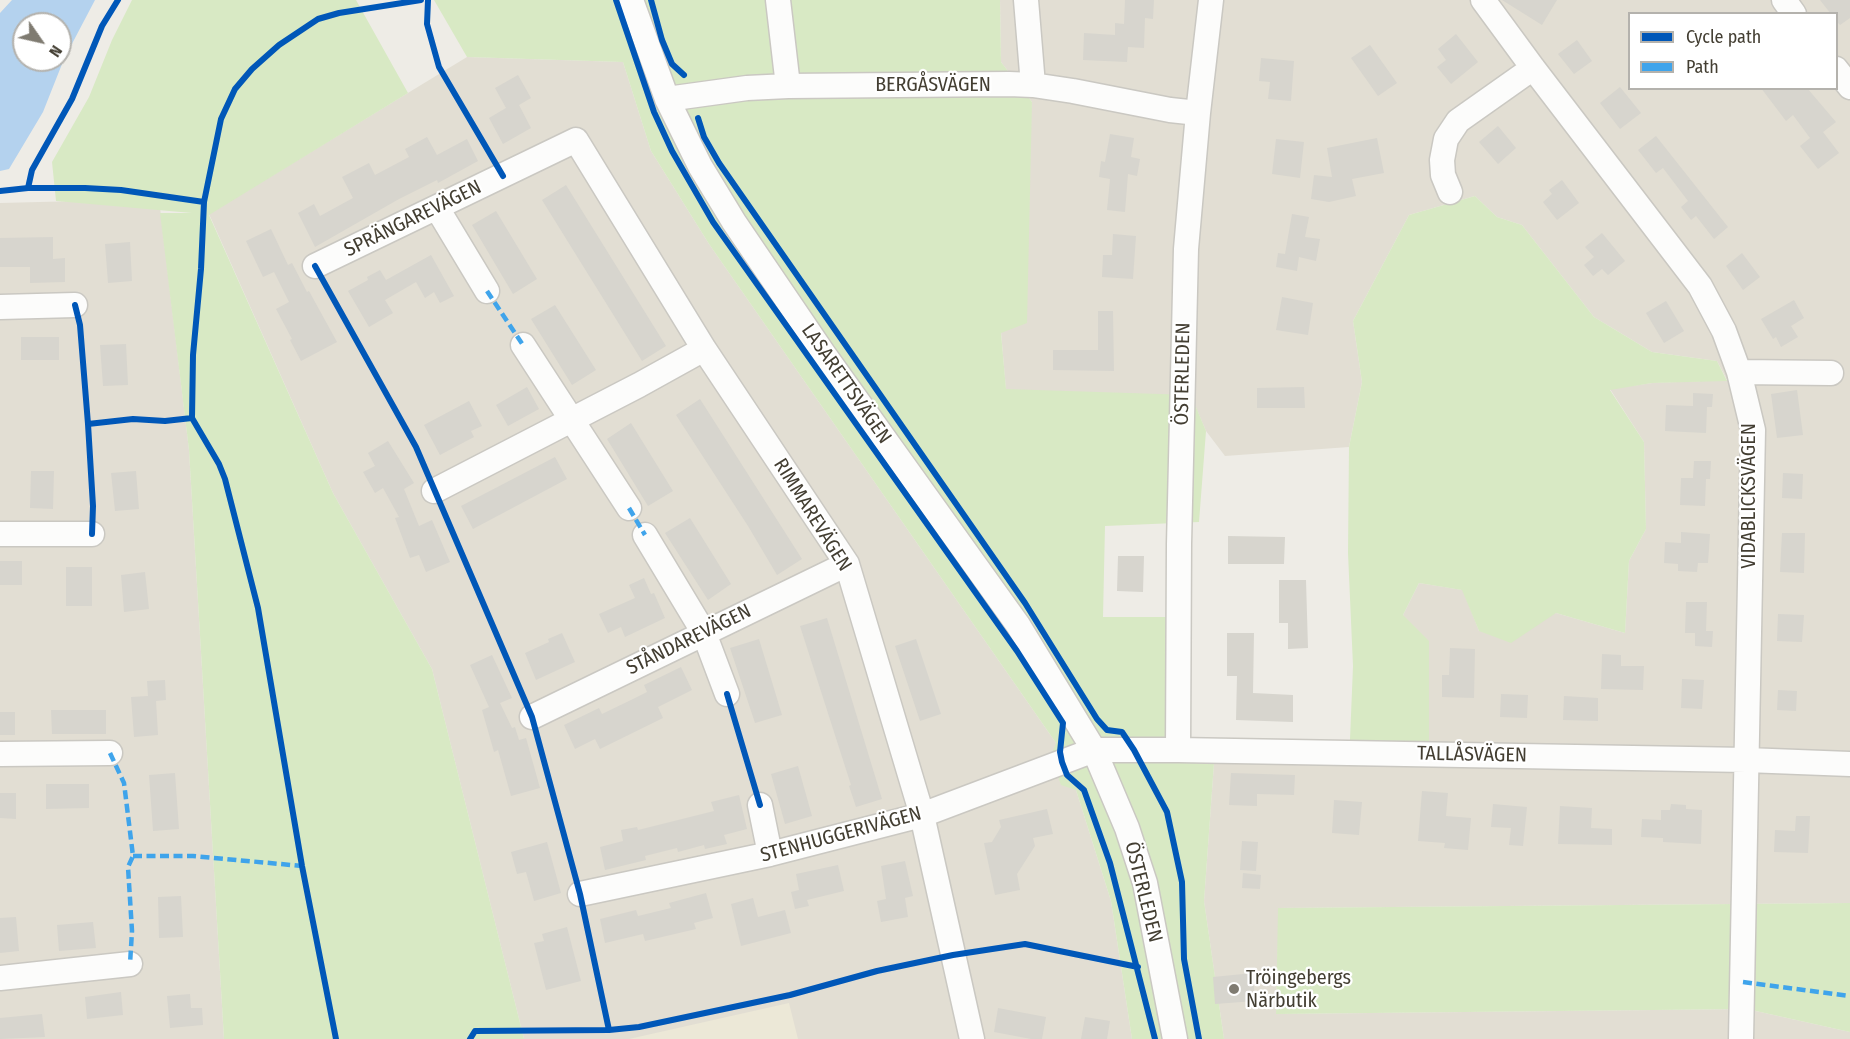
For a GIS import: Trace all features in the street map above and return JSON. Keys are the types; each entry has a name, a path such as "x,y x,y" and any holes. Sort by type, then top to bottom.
{"street":[{"name":"LASARETTSVÄGEN","path":"631,0 666,99 700,166 734,222 823,353 1018,625 1094,750"},
{"path":"778,0 788,86"},
{"path":"1026,0 1033,85"},
{"name":"ÖSTERLEDEN","path":"1178,750 1179,544 1186,249 1211,0"},
{"name":"VIDABLICKSVÄGEN","path":"1483,0 1700,286 1724,331 1739,372 1753,430 1741,1039"},
{"path":"1450,192 1443,175 1442,160 1446,139 1458,121 1533,68"},
{"path":"1838,72 1850,87"},
{"name":"BERGÅSVÄGEN","path":"666,99 747,88 788,86 1033,85 1198,113"},
{"name":"SPRÄNGAREVÄGEN","path":"315,266 576,140"},
{"name":"RIMMAREVÄGEN","path":"576,140 704,349 847,564 922,814 972,1039"},
{"path":"436,208 487,291"},
{"path":"0,307 75,305"},
{"path":"523,345 628,508"},
{"path":"434,491 639,386 704,349"},
{"path":"1739,372 1831,373"},
{"path":"0,534 92,534"},
{"path":"645,535 704,633 727,694"},
{"name":"STÅNDAREVÄGEN","path":"532,717 847,564"},
{"name":"ÖSTERLEDEN","path":"1094,750 1127,828 1145,883 1175,1039"},
{"name":"TALLÅSVÄGEN","path":"1094,750 1746,760 1850,764"},
{"name":"STENHUGGERIVÄGEN","path":"580,894 770,854 922,814 1094,750"},
{"path":"0,754 110,753"},
{"path":"760,805 770,854"},
{"path":"0,978 130,964"}],"shaded area":[{"path":"1000,0 1850,0 1850,903 1279,908 1276,1014 1747,1009 1850,1032 1850,1039 1224,1039 1204,901 1214,763 1425,765 1403,615 1419,583 1463,590 1479,631 1556,613 1625,633 1629,561 1646,529 1644,442 1610,389 1652,383 1727,380 1717,361 1652,352 1594,317 1522,225 1497,217 1475,196 1409,215 1353,321 1362,382 1349,447 1225,456 1206,431 1191,396 1006,390 1001,332 1032,102 1001,62"},
{"path":"467,57 623,62 651,151 709,244 1056,743 1076,790 1111,901 1132,1039 524,1039 432,669 333,493 209,214"},
{"path":"159,199 189,450 224,1039 0,1039 0,203"},
{"path":"789,1003 798,1039 629,1039"}],"green space":[{"path":"132,0 356,0 408,93 209,215 333,493 432,669 524,1039 224,1039 189,450 160,213 192,213 56,201 52,162 89,97 112,40"},
{"path":"434,0 1000,0 1001,62 1032,102 1027,323 1001,333 1006,389 1191,395 1206,431 1199,522 1105,526 1103,617 1170,617 1170,728 1214,763 1204,901 1224,1039 1132,1039 1111,901 1076,790 1061,785 1051,756 1056,743 709,244 651,151 623,62 467,57"},
{"path":"1475,196 1497,217 1522,225 1594,317 1652,352 1717,361 1727,381 1652,383 1610,390 1644,442 1646,529 1629,561 1625,633 1556,613 1511,643 1479,631 1462,590 1419,583 1403,615 1429,641 1429,743 1349,764 1353,666 1348,553 1349,447 1362,382 1353,321 1409,215"},
{"path":"1850,903 1850,1032 1747,1009 1276,1014 1278,908"}],"water":[{"path":"12,0 95,0 72,44 72,12 12,12 12,72 59,72 43,112 9,169 0,171 0,13"}],"building":[{"path":"1125,0 1154,0 1153,19 1145,18 1144,48 1128,47 1127,62 1083,60 1084,33 1115,35 1115,23 1124,24"},
{"path":"1502,0 1557,0 1542,25"},
{"path":"1820,0 1850,0 1850,18 1840,25 1838,12 1829,12"},
{"path":"1456,34 1478,62 1451,84 1437,67 1446,60 1438,49"},
{"path":"1577,40 1592,61 1574,74 1558,54"},
{"path":"1370,45 1397,83 1378,96 1351,58"},
{"path":"1261,58 1294,61 1291,101 1268,99 1270,82 1259,81"},
{"path":"518,75 531,98 519,105 531,128 503,144 489,118 506,108 495,88"},
{"path":"1620,87 1641,113 1620,129 1600,103"},
{"path":"1763,90 1809,90 1836,122 1823,132 1839,153 1818,169 1800,146 1810,138 1793,115 1786,121"},
{"path":"1498,126 1516,148 1498,164 1479,142"},
{"path":"1110,134 1134,138 1131,157 1140,159 1137,176 1128,174 1125,212 1107,210 1110,179 1099,177 1101,161 1105,162"},
{"path":"1656,136 1728,227 1714,239 1696,216 1691,220 1681,207 1688,201 1663,168 1656,173 1638,150"},
{"path":"427,137 437,155 467,139 478,161 438,183 437,180 399,199 315,247 298,213 314,204 320,216 353,198 342,177 369,163 375,175 409,157 405,149"},
{"path":"1377,138 1384,173 1352,179 1356,196 1329,202 1311,199 1314,175 1332,177 1327,148"},
{"path":"1276,139 1304,142 1300,178 1272,174"},
{"path":"1562,180 1579,203 1557,220 1543,202 1552,194 1549,190"},
{"path":"566,185 666,346 642,361 542,200"},
{"path":"496,211 537,279 513,294 472,225"},
{"path":"1292,214 1309,217 1305,237 1320,239 1316,261 1299,257 1297,271 1276,267 1278,253 1285,254"},
{"path":"271,229 288,265 292,263 337,342 301,361 276,309 289,302 274,272 263,277 246,241"},
{"path":"1602,233 1625,261 1608,275 1602,269 1593,276 1584,265 1594,257 1585,247"},
{"path":"1113,234 1136,236 1133,279 1102,277 1103,255 1112,255"},
{"path":"53,237 53,259 65,258 65,282 30,283 30,267 0,267 0,238"},
{"path":"130,242 132,281 108,283 105,244"},
{"path":"1742,253 1760,277 1743,290 1726,266"},
{"path":"431,255 454,296 440,303 434,292 425,298 416,282 385,300 393,313 369,327 348,291 380,270 386,280"},
{"path":"1282,297 1313,303 1308,335 1276,330"},
{"path":"1794,300 1804,318 1791,326 1798,337 1781,347 1776,337 1773,339 1761,319"},
{"path":"1666,301 1684,331 1664,343 1646,313"},
{"path":"555,305 596,370 572,385 531,319"},
{"path":"1098,311 1113,311 1114,371 1053,370 1053,350 1098,350"},
{"path":"21,337 59,337 59,360 21,360"},
{"path":"126,344 128,385 103,386 100,345"},
{"path":"527,387 539,409 508,426 496,405"},
{"path":"1304,387 1305,408 1257,408 1257,388"},
{"path":"1797,390 1803,435 1777,438 1771,394"},
{"path":"1693,393 1713,394 1712,407 1707,407 1706,433 1665,431 1666,405 1693,406"},
{"path":"700,399 802,559 777,575 676,415"},
{"path":"469,401 482,426 471,431 474,437 440,455 424,425"},
{"path":"631,423 673,491 648,506 607,439"},
{"path":"388,441 414,483 404,489 419,526 432,520 450,562 426,572 419,555 410,558 395,518 399,517 383,488 375,493 363,472 375,466 368,453"},
{"path":"555,457 567,479 473,529 461,506"},
{"path":"1694,461 1711,461 1710,479 1706,479 1705,506 1680,505 1681,478 1693,478"},
{"path":"31,471 54,471 53,509 30,508"},
{"path":"136,471 139,509 115,511 111,473"},
{"path":"1783,473 1803,474 1802,499 1782,498"},
{"path":"690,518 731,584 708,600 665,533"},
{"path":"1681,532 1710,534 1708,563 1698,563 1697,572 1678,571 1678,564 1664,563 1665,542 1681,543"},
{"path":"1782,533 1805,533 1804,573 1780,572"},
{"path":"1228,536 1285,537 1284,564 1228,564"},
{"path":"1118,556 1144,556 1143,592 1117,591"},
{"path":"0,561 22,561 22,585 0,585"},
{"path":"66,567 92,567 92,606 66,606"},
{"path":"145,572 149,609 124,612 121,575"},
{"path":"644,578 651,594 654,593 665,618 625,637 621,627 608,633 599,614 635,598 629,585"},
{"path":"1279,580 1306,580 1308,648 1288,649 1288,623 1279,623"},
{"path":"1686,602 1707,602 1706,631 1713,631 1712,647 1695,646 1695,633 1685,633"},
{"path":"1778,614 1804,615 1802,642 1777,641"},
{"path":"827,618 882,799 856,807 800,626"},
{"path":"562,633 575,662 536,680 525,653"},
{"path":"1227,633 1254,633 1253,693 1293,695 1293,722 1236,720 1237,676 1227,676"},
{"path":"759,639 782,715 755,723 730,648"},
{"path":"916,639 941,714 920,721 895,646"},
{"path":"1450,648 1475,649 1474,698 1442,697 1442,675 1449,675"},
{"path":"1602,654 1621,655 1621,666 1644,666 1643,690 1601,689"},
{"path":"492,655 512,698 500,703 512,728 515,727 519,740 526,738 540,788 511,796 498,750 494,752 482,710 489,707 470,665"},
{"path":"681,667 692,690 658,707 663,718 600,749 595,739 575,749 564,725 599,708 602,714 633,699 647,692 644,685"},
{"path":"1682,679 1704,680 1702,709 1681,708"},
{"path":"165,680 166,700 156,701 158,735 134,737 131,697 148,696 147,681"},
{"path":"1778,690 1797,691 1796,711 1777,710"},
{"path":"1501,694 1528,695 1527,718 1500,717"},
{"path":"1564,696 1598,698 1598,721 1563,720"},
{"path":"51,710 106,710 106,734 52,734"},
{"path":"0,712 15,712 15,735 0,735"},
{"path":"798,766 812,816 785,824 771,774"},
{"path":"175,773 179,829 153,831 149,775"},
{"path":"1231,773 1295,775 1294,795 1257,794 1257,806 1229,805"},
{"path":"46,784 89,784 89,808 46,809"},
{"path":"1422,791 1448,793 1446,816 1471,818 1468,850 1444,848 1445,843 1418,841"},
{"path":"0,793 16,793 16,819 0,818"},
{"path":"739,795 747,829 724,835 727,844 705,849 704,845 678,852 677,848 645,856 646,860 605,870 600,847 623,841 621,830 637,827 638,830 714,811 711,802"},
{"path":"1334,800 1362,802 1359,835 1332,833"},
{"path":"1493,804 1527,807 1523,846 1509,845 1511,828 1491,827"},
{"path":"1671,804 1686,805 1686,809 1702,810 1701,844 1663,842 1663,838 1641,837 1642,819 1661,820 1661,810 1670,810"},
{"path":"1560,806 1592,808 1591,828 1612,829 1612,845 1558,844"},
{"path":"1047,809 1053,834 1033,838 1035,846 1017,874 1020,890 995,895 984,843 992,842 1001,827 999,820"},
{"path":"1796,816 1810,816 1808,853 1774,852 1775,830 1795,831"},
{"path":"1242,841 1258,842 1256,871 1240,870"},
{"path":"547,842 561,893 534,901 526,872 517,874 511,852"},
{"path":"905,861 913,896 905,898 908,917 881,922 877,901 886,899 881,866"},
{"path":"838,865 844,891 807,900 809,906 795,909 791,892 799,890 796,874"},
{"path":"1243,873 1261,875 1260,889 1242,888"},
{"path":"706,893 713,918 694,923 696,929 645,941 643,934 605,943 600,919 636,910 638,916 671,908 669,903"},
{"path":"181,896 183,937 159,938 158,897"},
{"path":"753,898 758,917 785,910 791,933 741,946 731,904"},
{"path":"16,917 19,951 0,953 0,918"},
{"path":"93,922 96,948 59,951 57,925"},
{"path":"567,927 581,981 546,990 534,943 544,941 542,934"},
{"name":"Tröingebergs Närbutik","path":"1253,973 1255,1001 1215,1004 1213,977"},
{"path":"121,992 123,1015 87,1019 85,997"},
{"path":"190,994 191,1008 202,1008 203,1025 170,1028 167,996"},
{"path":"998,1008 1046,1017 1042,1039 994,1032"},
{"path":"42,1014 45,1037 0,1039 0,1018"},
{"path":"1085,1017 1110,1021 1107,1039 1081,1039"}],"marked path":[{"path":"487,291 523,345"},
{"path":"629,508 645,535"},
{"path":"110,753 124,783 133,856 128,867 132,931 130,964"},
{"path":"133,856 193,856 302,866"},
{"path":"1743,982 1850,996"}],"cycle path":[{"path":"28,188 32,170 72,99 102,26 118,0"},
{"path":"336,1039 302,866 258,608 225,479 219,464 192,418 193,355 201,269 204,202 221,119 235,89 252,69 279,45 318,19 339,13 421,0"},
{"path":"428,0 427,24 439,67 503,176"},
{"path":"616,0 654,112 672,151 713,222 1017,651 1063,723 1060,752 1062,762 1067,775 1084,790 1110,863 1155,1039"},
{"path":"651,0 662,40 672,64 684,75"},
{"path":"698,118 704,137 719,163 1025,603 1097,719 1107,730 1122,732 1134,750 1167,812 1182,882 1184,959 1199,1039"},
{"path":"0,191 28,188 85,188 121,190 204,202"},
{"path":"315,266 416,447 532,717 580,894 609,1030"},
{"path":"75,305 80,325 88,424 93,506 92,534"},
{"path":"88,424 133,419 165,421 192,418"},
{"path":"727,694 760,805"},
{"path":"470,1039 475,1031 609,1030 639,1027 790,995 877,971 953,955 1025,944 1138,967"}],"place":[{"name":"Tröingebergs Närbutik","path":"1234,989"}]}
